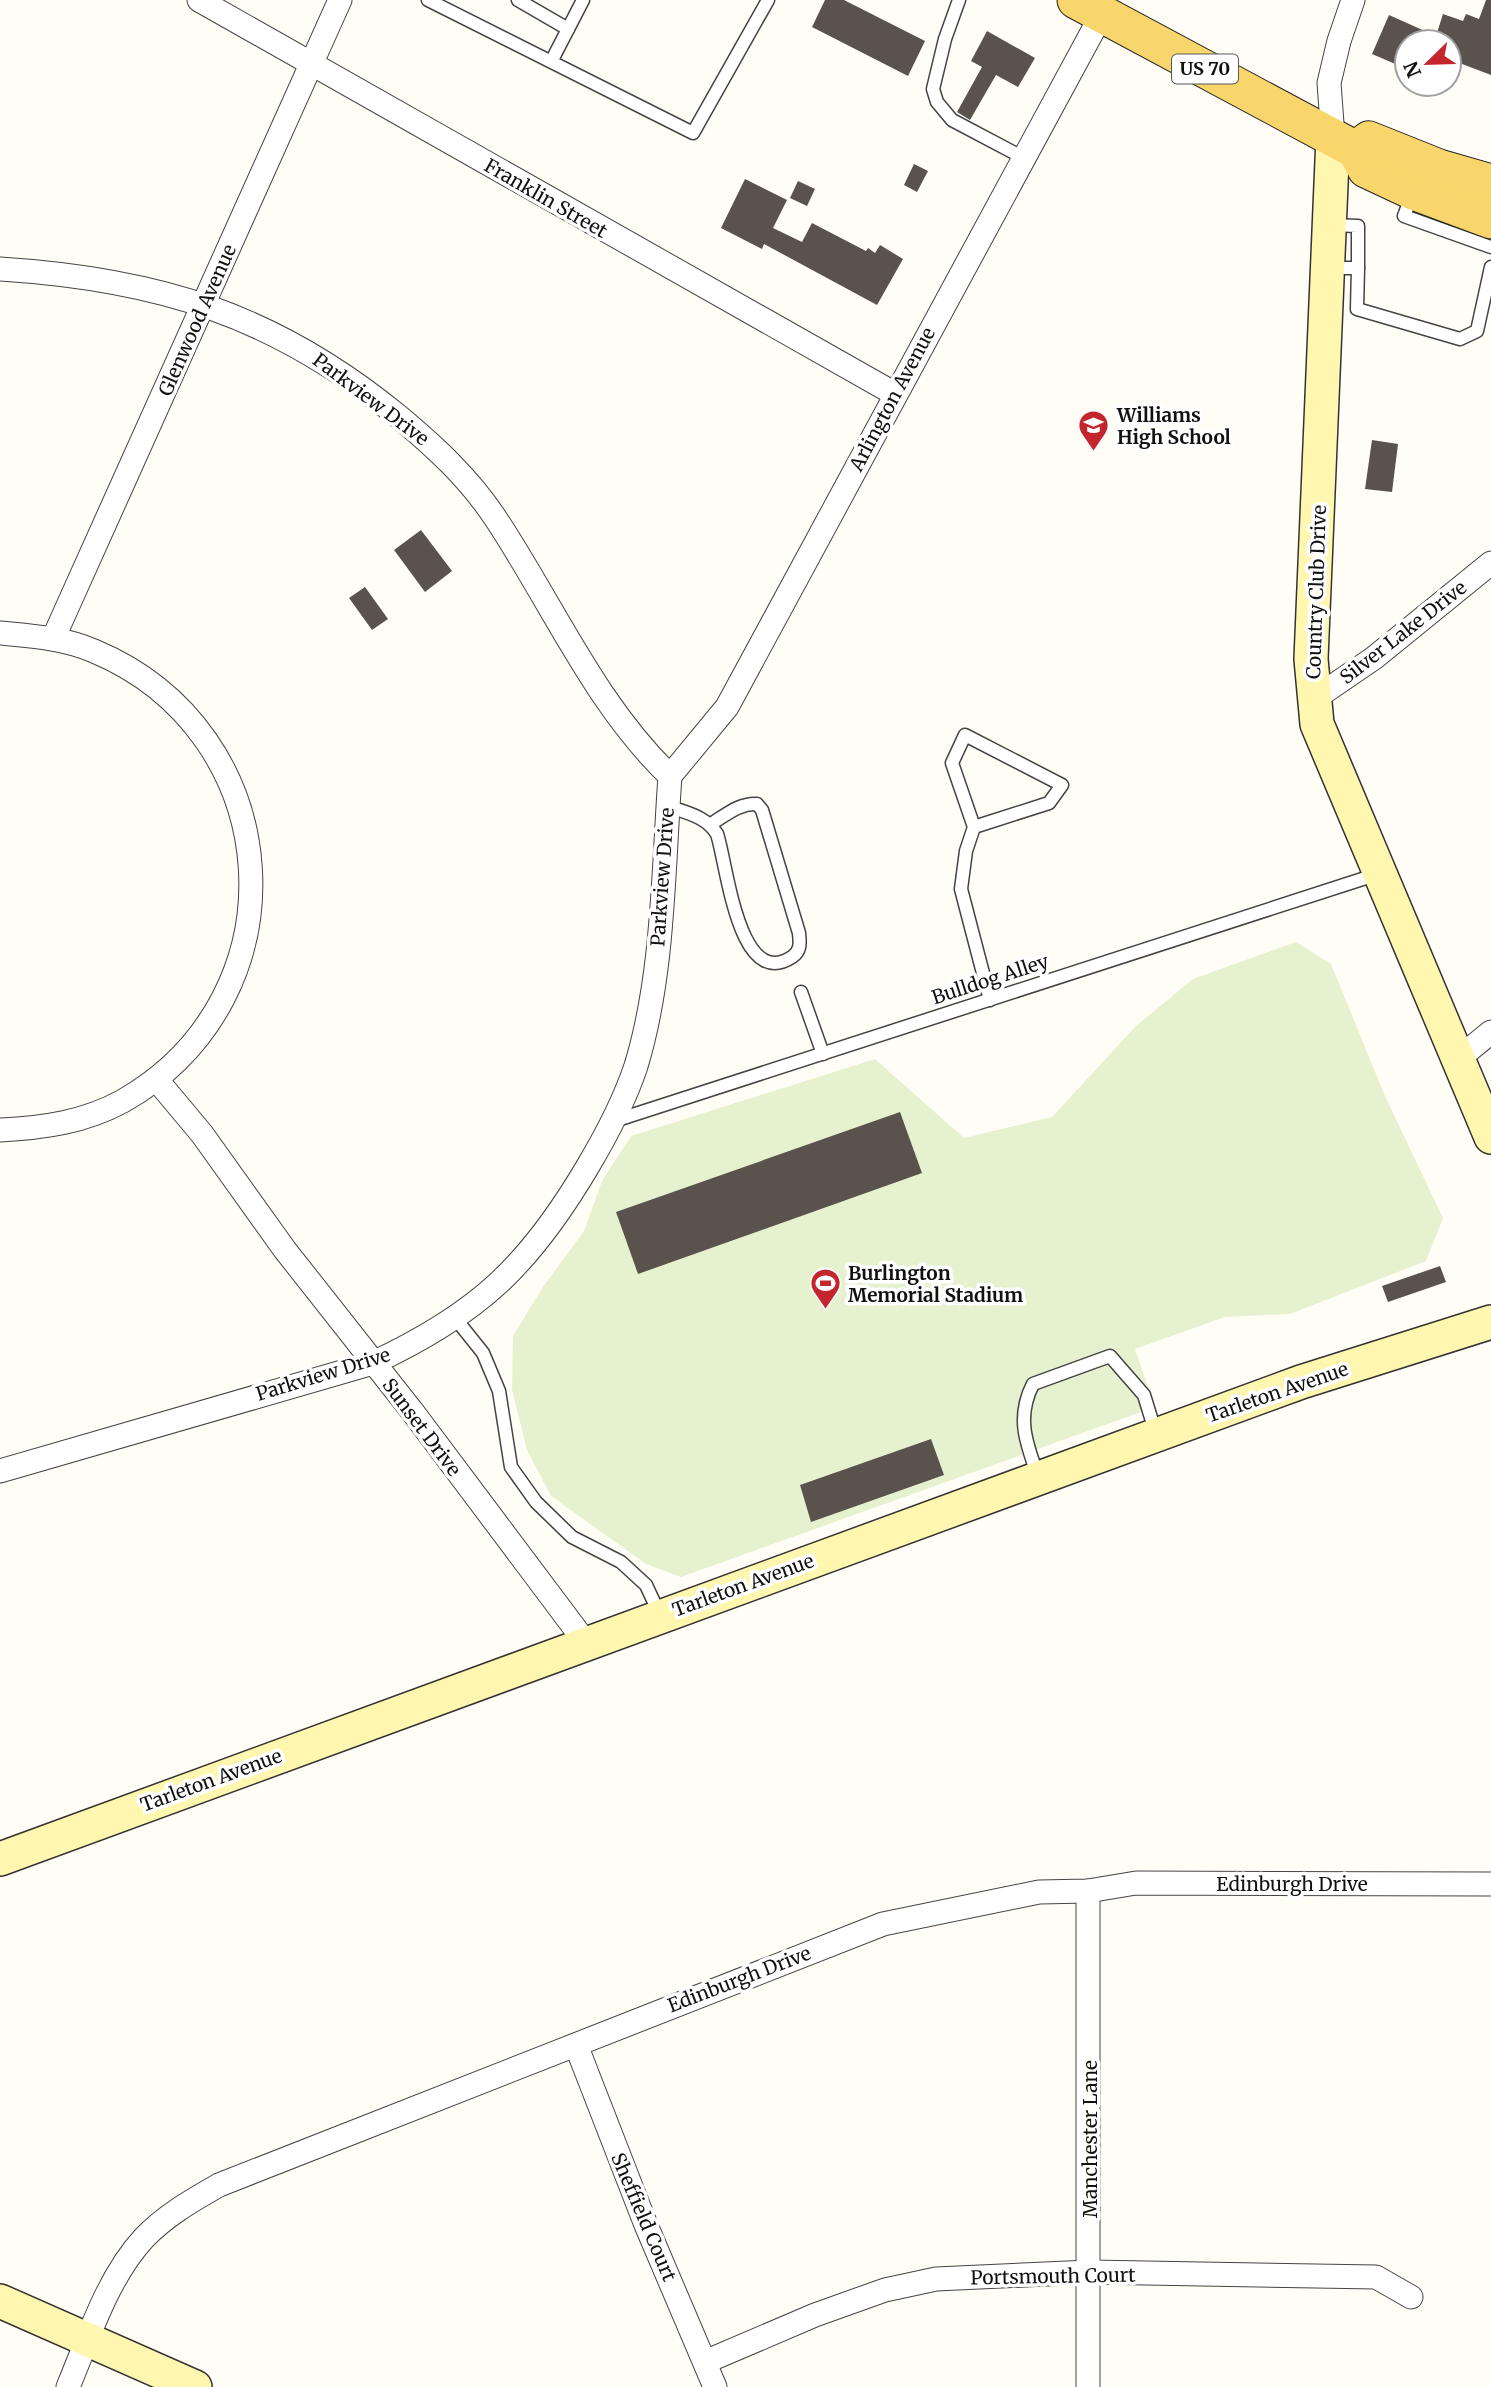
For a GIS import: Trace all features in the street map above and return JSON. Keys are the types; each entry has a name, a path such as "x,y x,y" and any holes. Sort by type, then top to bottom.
{"main road":[{"name":"US 70","path":"1089,7 1345,144 1366,169 1488,222"},
{"name":"US 70","path":"1345,144 1369,140 1439,169 1488,222"}],"street":[{"name":"Franklin Street","path":"199,0 895,394"},
{"name":"Glenwood Avenue","path":"53,639 340,0"},
{"path":"1345,144 1329,83 1353,0"},
{"name":"Arlington Avenue","path":"670,776 727,707 1022,157 1089,7"},
{"name":"Country Club Drive","path":"1345,144 1329,225 1343,268 1342,308 1311,659 1314,699 1323,743 1491,1136"},
{"name":"Parkview Drive","path":"0,269 55,273 120,283 205,304 289,340 334,366 419,434 467,478 509,539 604,698 640,748 670,776 653,984 636,1065 614,1121 557,1219 518,1267 423,1340 373,1363 0,1471"},
{"name":"Silver Lake Drive","path":"1314,699 1374,658 1491,563"},
{"path":"0,634 53,639 92,650 128,667 160,690 189,717 213,749 232,784 245,822 252,870 250,905 239,964 219,1007 191,1046 156,1079 121,1102 82,1118 42,1128 0,1130"},
{"path":"1458,1059 1491,1032"},
{"name":"Sunset Drive","path":"156,1079 202,1134 586,1643"},
{"name":"Tarleton Avenue","path":"0,1859 1156,1434 1301,1382 1491,1322"},
{"name":"Edinburgh Drive","path":"68,2387 118,2272 144,2238 180,2207 219,2185 283,2158 883,1924 1039,1892 1088,1891 1136,1883 1491,1884"},
{"name":"Manchester Lane","path":"1088,1891 1088,2387"},
{"name":"Sheffield Court","path":"576,2045 646,2225 715,2387"},
{"name":"Portsmouth Court","path":"705,2362 815,2315 885,2290 936,2279 1090,2272 1376,2277 1411,2297"},
{"path":"0,2301 195,2387"}],"lane":[{"path":"428,0 693,133 768,0"},
{"path":"518,0 568,29"},
{"path":"552,60 583,0"},
{"path":"959,0 933,89 937,102 952,120 1022,157"},
{"path":"1342,308 1460,339 1477,331 1491,267"},
{"path":"974,827 1049,803 1062,785 965,735 951,762 974,827 966,851 961,889 990,1000"},
{"path":"668,806 711,824 724,854 738,925 752,951 761,959 772,963 796,955 800,945 799,933 762,810 757,804 748,804 736,808 711,824"},
{"name":"Bulldog Alley","path":"614,1121 1378,873"},
{"path":"789,959 794,972"},
{"path":"801,992 823,1054"},
{"path":"455,1318 483,1353 499,1391 510,1467 536,1502 572,1537 621,1562 646,1585 660,1615"},
{"path":"1039,1478 1023,1433 1025,1400 1033,1384 1110,1356 1144,1395 1156,1434"}],"green space":[{"name":"Burlington Memorial Stadium","path":"1296,942 1331,964 1385,1096 1443,1218 1426,1261 1290,1314 1225,1317 1135,1349 1155,1407 681,1577 646,1564 551,1496 527,1450 512,1390 513,1336 543,1287 584,1231 602,1181 631,1136 875,1059 964,1138 1052,1117 1135,1027 1193,979"}],"building":[{"path":"825,0 844,0 925,41 908,76 812,27"},
{"path":"1486,0 1491,0 1491,75 1463,64 1463,28 1439,28 1443,14 1463,21 1466,14 1479,19"},
{"path":"1389,15 1418,28 1393,28 1393,63 1372,54"},
{"path":"987,31 1035,58 1018,87 996,75 970,120 957,112 982,67 971,61"},
{"path":"914,164 928,171 917,192 904,185"},
{"path":"745,179 787,200 773,228 802,242 812,223 866,251 868,248 875,253 880,245 903,259 877,305 764,244 762,249 721,228"},
{"path":"798,181 815,189 807,206 790,198"},
{"path":"1372,440 1398,444 1392,492 1365,489"},
{"path":"421,530 452,571 425,592 394,550"},
{"path":"365,587 388,619 372,630 349,598"},
{"path":"900,1112 922,1173 638,1274 616,1212"},
{"path":"1440,1266 1446,1282 1388,1302 1382,1286"},
{"path":"931,1439 944,1475 811,1522 800,1485"}],"place":[{"name":"Williams High School","path":"1094,453"},
{"name":"Burlington Memorial Stadium","path":"825,1311"}]}
